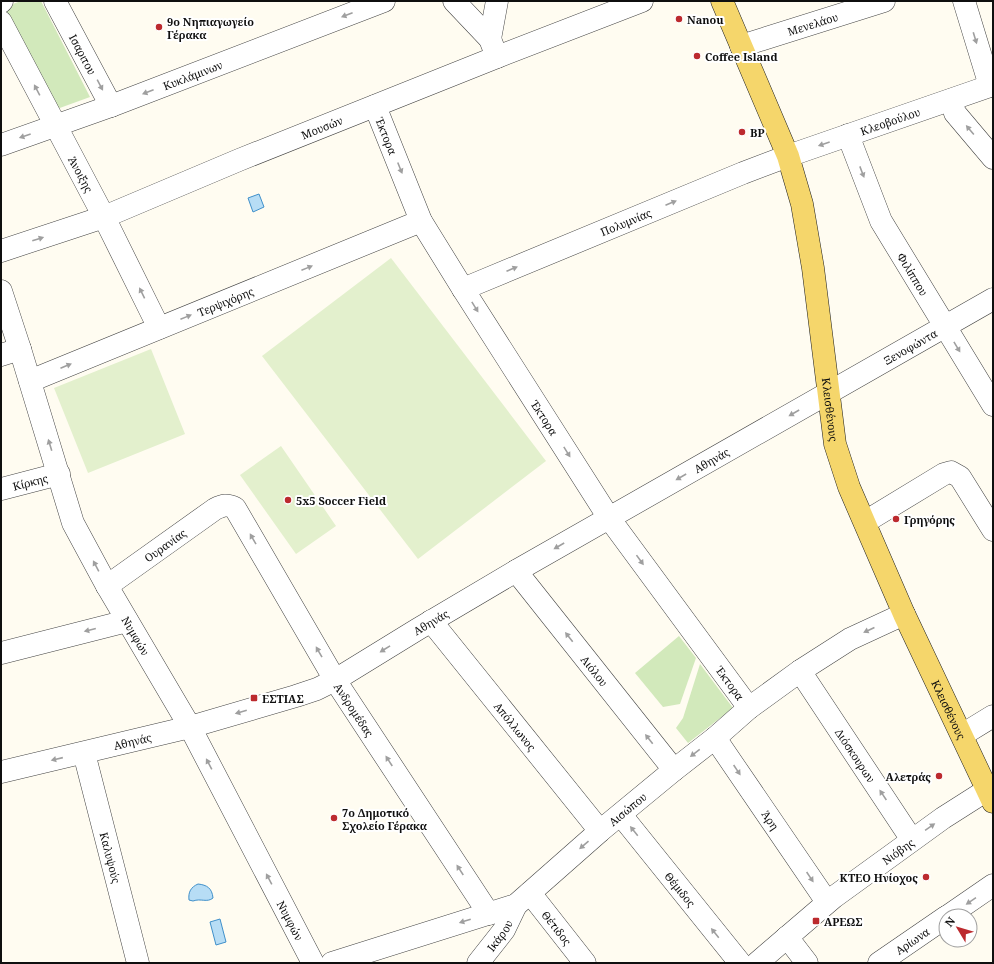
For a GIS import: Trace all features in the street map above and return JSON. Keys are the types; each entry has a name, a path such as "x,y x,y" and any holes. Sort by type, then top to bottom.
{"main road":[{"name":"Κλεισθένους","path":"722,1 788,156 802,204 813,268 835,444 841,464 904,614 990,796"}],"street":[{"name":"Ισαριτου","path":"55,1 111,106"},
{"name":"Κυκλάμινων","path":"1,145 111,106 384,1"},
{"path":"454,1 493,48"},
{"path":"493,48 496,1"},
{"name":"Μουσών","path":"1,251 104,217 239,160 375,106 493,48 642,1"},
{"name":"Μενελάου","path":"741,46 884,1"},
{"path":"964,1 991,86"},
{"name":"Άνοιξης","path":"2,27 104,217 159,328"},
{"name":"Κλεοβούλου","path":"788,156 991,86"},
{"path":"951,100 955,113 993,158"},
{"name":"Έκτορα","path":"375,106 421,221 463,289 609,518 749,708"},
{"name":"Φιλίππου","path":"848,135 881,221 993,406"},
{"name":"Πολυμνίας","path":"463,289 743,173 788,156"},
{"name":"Τερψιχόρης","path":"30,381 421,221"},
{"name":"Νυμφών","path":"1,291 11,352 30,381 73,523 127,621 190,727 313,963"},
{"name":"Ξενοφώντα","path":"828,394 993,299"},
{"name":"Αθηνάς","path":"1,772 190,727 317,689 335,680 516,571 828,394"},
{"path":"865,522 944,474 954,473 960,477 993,530"},
{"name":"Κίρκης","path":"1,489 58,474"},
{"name":"Ουρανίας","path":"107,586 215,509 224,505"},
{"name":"Ανδρομέδας","path":"224,505 230,505 236,508 335,680 489,914"},
{"name":"Αιόλου","path":"516,571 674,770"},
{"name":"Αισώπου","path":"332,963 489,914 523,899 600,831 715,738 749,708 800,671 850,639 904,614"},
{"path":"1,653 127,621"},
{"name":"Απόλλωνος","path":"431,621 600,831"},
{"name":"Διόσκουρων","path":"800,671 912,840"},
{"path":"962,735 993,716"},
{"name":"Άρη","path":"715,738 827,902"},
{"name":"Καλυψούς","path":"84,753 138,963"},
{"name":"Νιόβης","path":"757,963 827,902 912,840 943,818 990,796"},
{"name":"Θέμιδος","path":"621,815 740,963"},
{"name":"Αρίωνα","path":"960,908 993,886"},
{"name":"Ικάρου","path":"478,963 504,930 523,899"},
{"name":"Θέτιδος","path":"523,899 585,963"},
{"name":"Αρίωνα","path":"879,963 938,923"},
{"path":"787,937 807,963"}],"green space":[{"path":"21,1 41,1 90,97 57,109 2,8"},
{"path":"391,258 546,461 418,559 262,356"},
{"path":"151,349 185,434 88,473 54,388"},
{"name":"5x5 Soccer Field","path":"281,446 336,526 296,554 240,475"},
{"path":"679,636 696,658 680,704 663,707 635,673"},
{"path":"700,664 733,708 688,743 676,728 683,718"}],"water":[{"path":"259,194 264,207 253,212 248,198"},
{"path":"198,884 204,885 208,888 212,892 213,898 206,900 189,900 190,890"},
{"path":"220,919 226,942 216,945 210,922"}],"place":[{"name":"Nanou","path":"679,19"},
{"name":"9ο Νηπιαγωγείο Γέρακα","path":"159,27"},
{"name":"Coffee Island","path":"697,56"},
{"name":"BP","path":"742,132"},
{"name":"5x5 Soccer Field","path":"288,500"},
{"name":"Γρηγόρης","path":"896,519"},
{"name":"ΕΣΤΙΑΣ","path":"254,698"},
{"name":"Αλετράς","path":"939,776"},
{"name":"7o Δημοτικό Σχολείο Γέρακα","path":"334,818"},
{"name":"ΚΤΕΟ Hνίοχος","path":"926,877"},
{"name":"ΑΡΕΩΣ","path":"816,921"}]}
